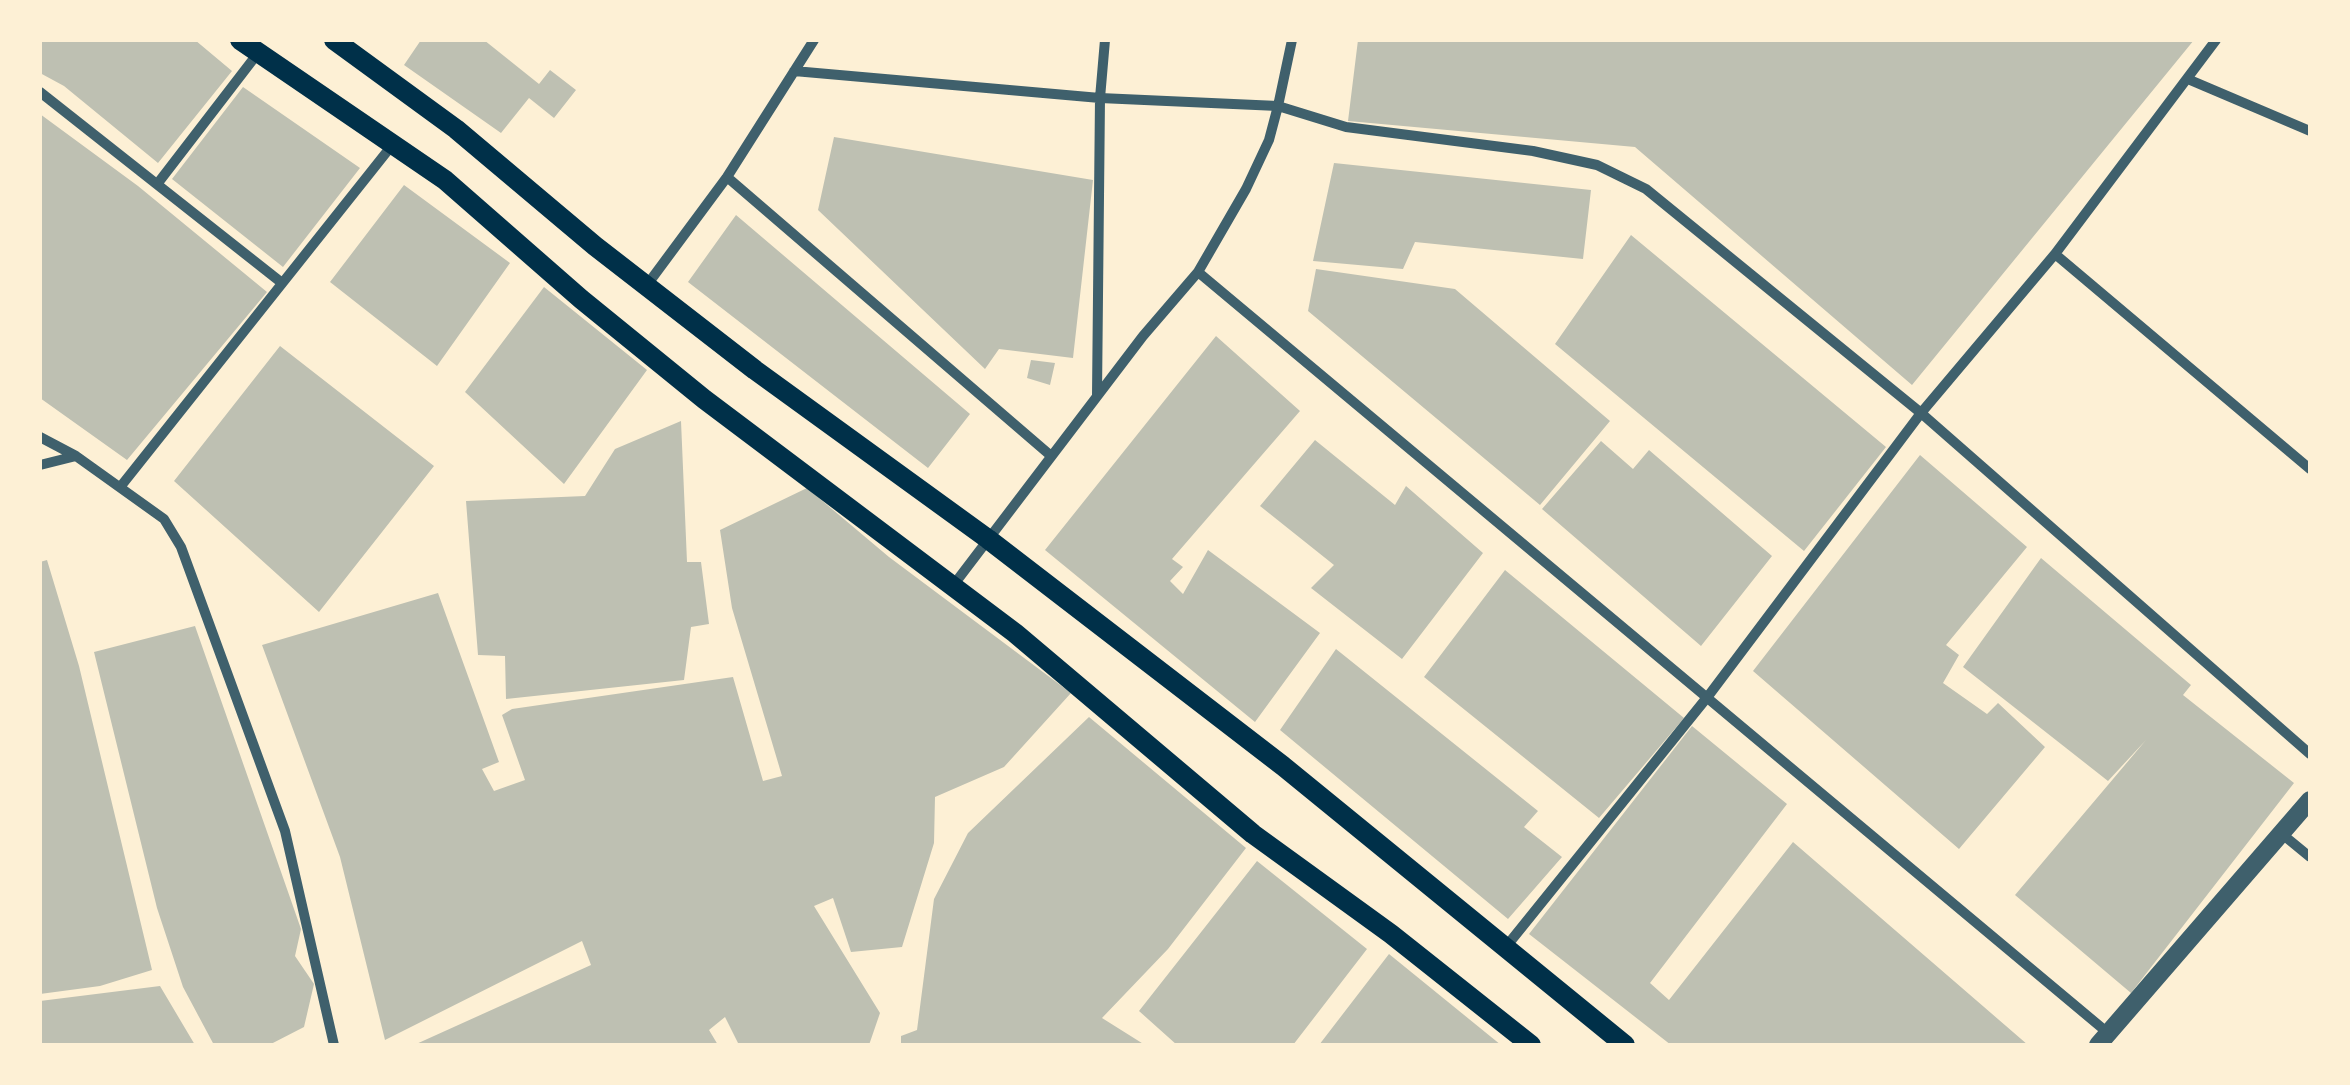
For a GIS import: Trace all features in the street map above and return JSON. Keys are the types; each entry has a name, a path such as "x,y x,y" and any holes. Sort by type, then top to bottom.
{"main road":[{"path":"240,40 446,180 704,398 1118,717 1254,834 1391,934 1531,1045"},
{"path":"334,40 456,130 786,394 988,539 1282,766 1625,1045"}],"street":[{"path":"647,284 727,177 814,40"},
{"path":"1097,396 1100,98 1105,40"},
{"path":"952,587 1050,455 1198,272 1269,140 1292,40"},
{"path":"1504,949 1709,695 1921,413 2055,254 2190,80 2216,40"},
{"path":"158,183 259,53"},
{"path":"794,71 1100,98 1278,106 1346,127 1533,151 1597,165 1646,189 1921,413 2310,754"},
{"path":"2190,80 2310,130"},
{"path":"40,92 282,283"},
{"path":"121,486 393,144"},
{"path":"727,177 1050,455"},
{"path":"2055,254 2310,469"},
{"path":"1198,272 1709,695 2103,1039 2310,800"},
{"path":"40,437 76,456 164,519 181,548 285,831 334,1045"},
{"path":"40,465 76,456"},
{"path":"2282,834 2310,856"}],"building":[{"path":"40,40 195,40 232,71 158,163 64,86 40,73"},
{"path":"421,40 484,40 539,84 550,70 576,90 554,118 529,98 501,133 404,65"},
{"path":"1358,40 2194,40 1912,385 1635,147 1348,121"},
{"path":"243,87 360,168 283,267 172,179"},
{"path":"40,114 138,186 267,292 127,460 40,398"},
{"path":"834,137 1093,180 1073,358 999,349 985,369 818,210"},
{"path":"1334,163 1591,190 1583,259 1415,242 1403,269 1313,261"},
{"path":"404,185 510,263 437,366 330,282"},
{"path":"736,215 970,414 928,468 688,282"},
{"path":"1631,235 1886,447 1804,551 1555,344"},
{"path":"1316,269 1455,289 1610,421 1540,505 1308,311"},
{"path":"544,287 647,370 564,484 465,392"},
{"path":"1216,336 1300,411 1172,559 1183,567 1170,581 1183,594 1208,550 1320,633 1255,722 1045,550"},
{"path":"280,346 434,466 319,612 174,481"},
{"path":"1031,360 1055,363 1050,385 1027,378"},
{"path":"681,421 687,562 701,562 709,624 691,627 684,680 506,699 505,656 478,655 466,501 585,496 615,449"},
{"path":"1315,440 1395,505 1406,486 1483,553 1402,659 1311,588 1334,565 1260,506"},
{"path":"1601,441 1633,469 1649,450 1772,556 1701,646 1542,509"},
{"path":"1920,455 2027,547 1946,645 1959,655 1943,683 1987,714 1998,703 2045,747 1959,849 1753,671"},
{"path":"807,488 889,557 1071,693 1004,767 935,797 934,843 902,947 851,952 833,898 814,906 880,1013 869,1045 739,1045 725,1017 709,1030 718,1045 414,1045 591,965 582,941 385,1040 340,857 262,645 438,593 499,762 482,769 494,791 525,780 502,715 512,709 733,677 763,781 782,776 732,608 720,530"},
{"path":"2041,558 2191,685 2183,695 2294,783 2131,993 2015,895 2146,740 2108,781 1963,667"},
{"path":"47,560 79,666 152,970 100,986 40,994 40,562"},
{"path":"1505,570 1684,718 1599,818 1424,677"},
{"path":"195,626 301,929 295,956 314,984 304,1027 269,1045 214,1045 183,987 157,908 94,652"},
{"path":"1336,649 1538,811 1524,827 1562,857 1508,919 1280,730"},
{"path":"1089,717 1246,848 1168,949 1102,1018 1145,1045 901,1045 901,1036 917,1030 934,899 968,833"},
{"path":"1692,726 1787,804 1650,983 1669,1000 1793,842 2028,1045 1671,1045 1529,934"},
{"path":"1257,861 1367,949 1293,1045 1177,1045 1139,1011"},
{"path":"1389,954 1501,1045 1319,1045"},
{"path":"160,986 195,1045 40,1045 40,1001"}]}
